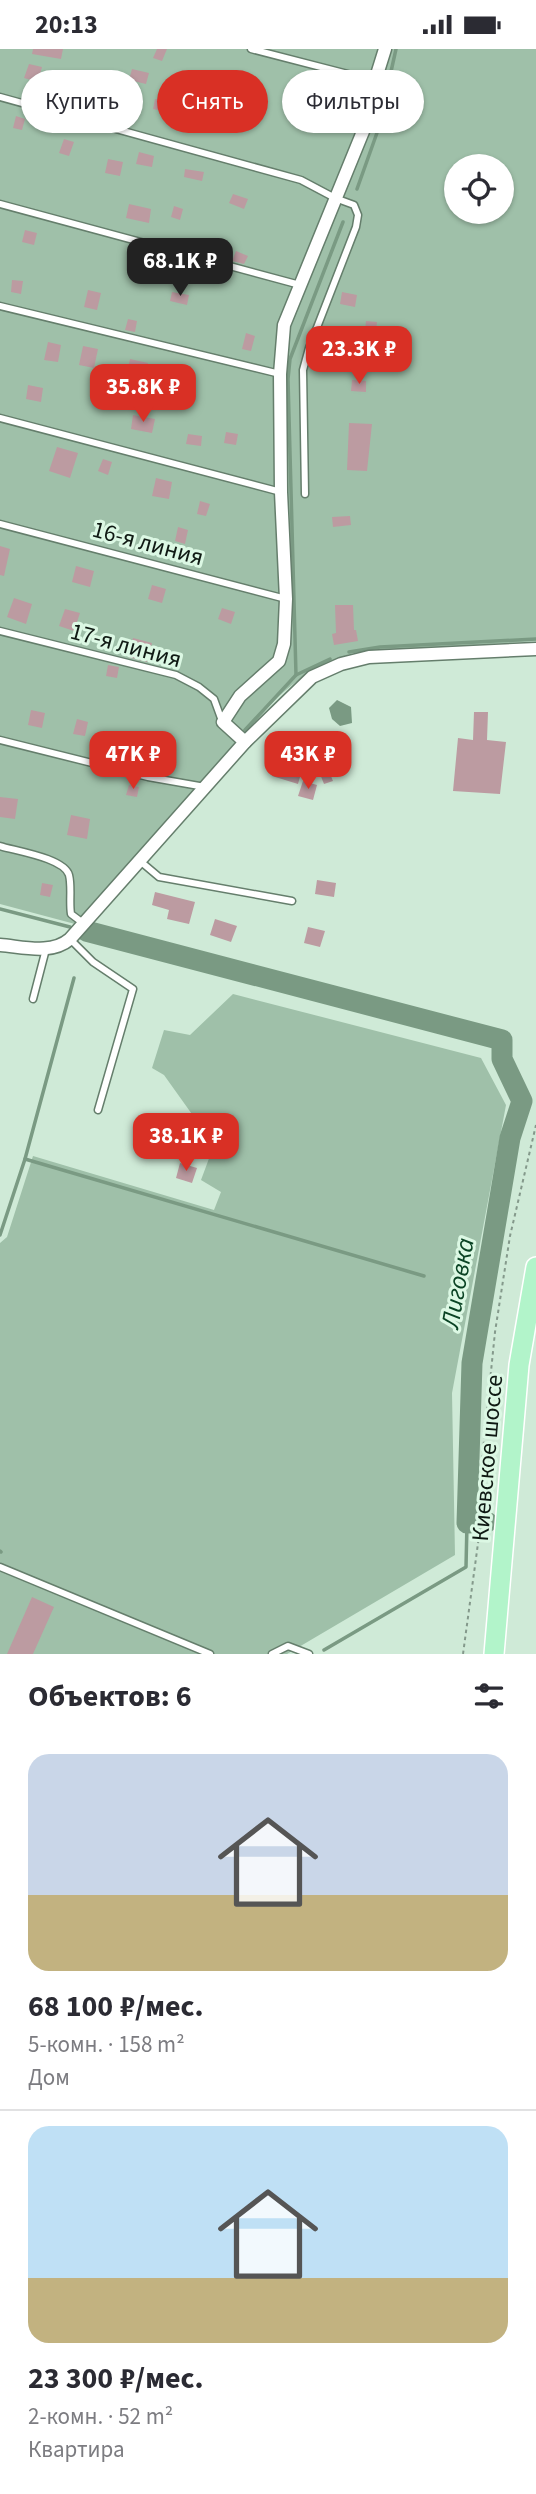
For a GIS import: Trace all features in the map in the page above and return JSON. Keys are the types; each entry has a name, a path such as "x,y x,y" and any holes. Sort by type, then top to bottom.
{"main road":[{"name":"Киевское шоссе","path":"494,1654 519,1365 536,1267"},
{"path":"501,1595 501,1654"}],"street":[{"path":"378,70 385,49"},
{"path":"245,742 223,722 240,696 279,661 284,644 286,599 281,492 280,374 284,325 362,133"},
{"path":"0,945 46,949 60,947 70,939 245,742 312,677 341,664 369,657 536,649"}],"lane":[{"path":"251,49 332,70"},
{"path":"0,97 301,180 354,205 358,215 352,238 303,370 305,494"},
{"path":"0,204 302,286"},
{"path":"0,306 280,374"},
{"path":"0,418 281,492"},
{"name":"16-я линия","path":"0,524 286,599"},
{"name":"17-я линия","path":"0,631 176,675 199,687 214,699 223,722"},
{"path":"0,740 148,777 207,787"},
{"path":"0,846 57,862 65,868 69,876 71,914 84,923"},
{"path":"140,861 159,877 292,901"},
{"path":"70,939 93,961 133,989 99,1110"},
{"path":"33,999 46,949"},
{"path":"0,1567 210,1654"},
{"path":"272,1654 288,1646 309,1654"}],"path":[{"path":"463,1654 478,1536 482,1460 495,1332 510,1236 536,1125"}],"shaded area":[{"path":"0,49 536,49 536,641 353,653 321,666 293,684 275,700 75,924 0,904"},
{"path":"337,700 351,707 352,723 340,726 332,719 329,708"},
{"path":"233,994 481,1058 506,1105 452,1393 455,1555 287,1654 0,1654 0,1243 7,1237 33,1156 214,1210 221,1192 201,1180 214,1145 164,1075 152,1068 164,1030 190,1035"}],"building":[{"path":"33,49 63,49 61,59 32,54"},
{"path":"157,49 167,49 162,61 153,58"},
{"path":"29,64 42,67 41,70 27,70"},
{"path":"143,72 149,73 146,84 143,83"},
{"path":"155,99 157,99 157,110 153,109"},
{"path":"16,116 21,118 21,130 13,128"},
{"path":"64,139 74,142 69,156 59,153"},
{"path":"139,152 154,156 152,167 136,164"},
{"path":"108,159 123,162 120,176 105,173"},
{"path":"185,169 204,172 202,181 184,177"},
{"path":"233,194 248,199 244,209 229,203"},
{"path":"129,204 151,209 149,223 126,218"},
{"path":"174,206 183,209 180,220 171,217"},
{"path":"25,230 37,233 34,245 22,242"},
{"path":"236,251 248,256 244,264 232,261"},
{"path":"12,280 23,281 21,294 11,292"},
{"path":"88,290 101,293 97,310 84,307"},
{"path":"172,292 189,295 187,305 170,301"},
{"path":"342,292 357,295 355,307 340,304"},
{"path":"128,319 137,321 135,332 125,330"},
{"path":"366,321 377,322 376,332 365,331"},
{"path":"246,333 255,336 251,351 242,349"},
{"path":"48,342 61,345 58,362 44,360"},
{"path":"83,346 98,349 94,368 79,365"},
{"path":"130,359 148,363 145,377 127,373"},
{"path":"352,380 366,381 366,392 351,391"},
{"path":"28,385 43,388 41,402 26,399"},
{"path":"133,415 155,419 152,433 131,429"},
{"path":"349,423 372,424 367,471 347,470"},
{"path":"226,432 238,434 236,445 224,443"},
{"path":"188,434 202,436 201,446 186,444"},
{"path":"57,447 78,453 70,478 49,471"},
{"path":"103,459 112,462 108,475 98,471"},
{"path":"156,478 172,482 169,499 152,496"},
{"path":"200,501 210,504 206,516 197,514"},
{"path":"350,516 351,525 333,527 332,517"},
{"path":"178,527 188,530 185,544 175,541"},
{"path":"0,546 10,549 4,576 0,575"},
{"path":"76,566 94,571 90,587 72,582"},
{"path":"152,585 166,589 162,603 148,599"},
{"path":"14,598 32,604 26,624 7,617"},
{"path":"335,605 353,605 354,630 358,641 334,645 332,634 336,633"},
{"path":"222,608 235,612 231,624 218,619"},
{"path":"65,609 80,613 74,631 59,626"},
{"path":"133,638 152,643 147,662 128,657"},
{"path":"108,665 119,667 117,678 106,676"},
{"path":"31,710 45,713 42,728 28,725"},
{"path":"474,712 488,712 487,740 506,742 500,794 453,791 458,738 473,740"},
{"path":"77,719 88,722 85,736 73,734"},
{"path":"277,758 303,766 298,784 272,776"},
{"path":"325,761 333,781 324,784 316,764"},
{"path":"303,781 317,785 313,800 298,796"},
{"path":"129,785 139,787 137,797 126,795"},
{"path":"0,797 18,799 15,819 0,817"},
{"path":"71,815 90,819 87,839 67,835"},
{"path":"317,880 336,883 334,897 315,894"},
{"path":"42,883 53,885 50,897 40,895"},
{"path":"155,892 195,902 189,924 167,919 169,910 152,905"},
{"path":"215,919 237,926 231,942 210,935"},
{"path":"308,927 325,931 320,947 304,943"},
{"path":"180,1163 197,1168 192,1183 176,1178"},
{"path":"32,1597 54,1607 33,1654 7,1654"}],"waterway":[{"path":"357,189 378,130 396,49"},
{"path":"296,675 288,379 290,359 343,222"},
{"path":"349,652 380,647 536,639"},
{"path":"245,730 296,675 330,659"},
{"path":"0,909 70,927"},
{"name":"Лиговка","path":"86,931 502,1040 502,1059 522,1101 510,1138 472,1363 467,1523 487,1522"},
{"path":"0,1235 25,1159 74,978"},
{"path":"25,1159 424,1276"},
{"path":"324,1650 466,1567 467,1523"}]}
